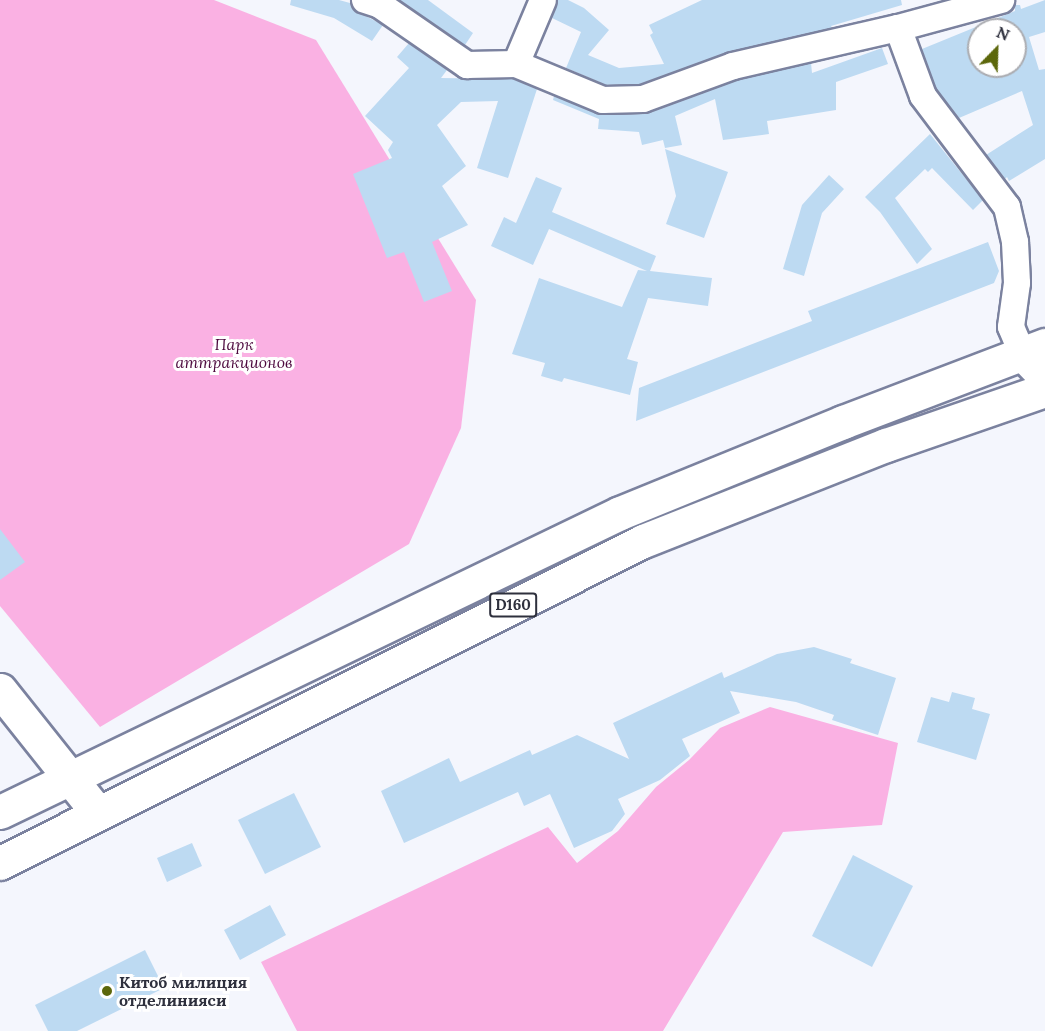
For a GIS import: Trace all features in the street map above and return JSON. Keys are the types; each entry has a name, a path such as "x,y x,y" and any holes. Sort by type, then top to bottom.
{"main road":[{"path":"1034,349 1045,377"},
{"name":"D160","path":"0,812 68,777 620,513 1034,349"},
{"name":"D160","path":"0,863 643,541 886,445 1045,390"},
{"path":"0,690 98,813"}],"street":[{"path":"364,0 380,4 467,65 516,64 603,100 643,99 733,66 898,28 1001,0"},
{"path":"516,64 543,0"},
{"path":"898,28 923,96 1007,207 1016,252 1017,283 1011,327 1034,349"}],"green space":[{"name":"Парк аттракционов","path":"0,0 214,0 316,40 476,300 461,428 409,544 100,727 0,606"},
{"path":"770,707 898,743 882,825 783,832 663,1031 297,1031 261,962 548,827 577,863 618,831 656,787 689,760 720,728"}],"building":[{"path":"291,0 339,0 350,3 354,10 383,25 372,41 334,18 290,5"},
{"path":"399,0 428,0 473,33 465,45"},
{"path":"558,0 568,0 584,8 609,30 588,55 619,68 664,64 650,35 653,33 649,25 702,0 901,0 902,5 831,26 832,28 728,52 640,84 606,85 566,68 581,32 552,18"},
{"path":"1045,0 1045,32 1029,37 1039,70 1045,69 1045,159 1009,181 986,155 1033,125 1022,91 959,118 936,89 922,49 967,31 967,78 1027,78 1027,18 998,18 1015,11 1015,5 1020,5 1021,9"},
{"path":"409,43 447,70 441,78 513,79 537,89 508,178 477,168 498,101 461,102 437,125 466,166 442,186 468,225 432,242 452,291 424,302 404,252 387,258 353,174 392,158 388,150 393,142 365,116 409,68 397,57"},
{"path":"882,48 888,64 836,82 836,110 767,121 769,134 723,140 715,99 675,116 682,145 665,148 663,140 642,145 639,132 598,129 599,119 553,100 554,96 603,115 644,114 737,80 811,63 812,73"},
{"path":"930,134 983,200 973,210 932,168 928,172 925,169 895,198 932,249 917,264 880,212 865,197"},
{"path":"665,149 728,172 704,238 666,224 676,196"},
{"path":"829,175 844,189 822,213 804,276 783,269 802,205"},
{"path":"536,177 562,188 552,212 656,256 650,271 712,278 708,306 648,298 627,359 638,362 630,395 564,378 562,382 541,376 545,363 512,354 539,278 622,307 638,270 647,271 549,229 533,265 491,246 504,217 516,223"},
{"path":"988,242 999,271 994,283 636,421 639,388 812,321 808,311"},
{"path":"0,529 25,562 0,580"},
{"path":"814,647 852,659 850,663 896,678 878,735 832,720 834,715 796,702 730,691 740,713 682,739 690,756 660,780 618,799 625,814 612,831 574,848 550,794 524,806 518,792 404,843 381,791 449,758 460,782 530,750 532,755 577,735 629,759 613,723 722,672 724,678 777,654"},
{"path":"952,692 975,698 972,709 990,714 976,760 917,742 931,697 949,702"},
{"path":"294,793 321,847 265,874 238,820"},
{"path":"192,843 202,866 167,882 157,858"},
{"path":"853,855 913,886 872,967 812,936"},
{"path":"270,905 286,935 240,960 224,930"},
{"name":"Китоб милиция отделинияси","path":"145,950 164,988 77,1031 48,1031 35,1005"}],"place":[{"name":"Китоб милиция отделинияси","path":"107,991"}]}
